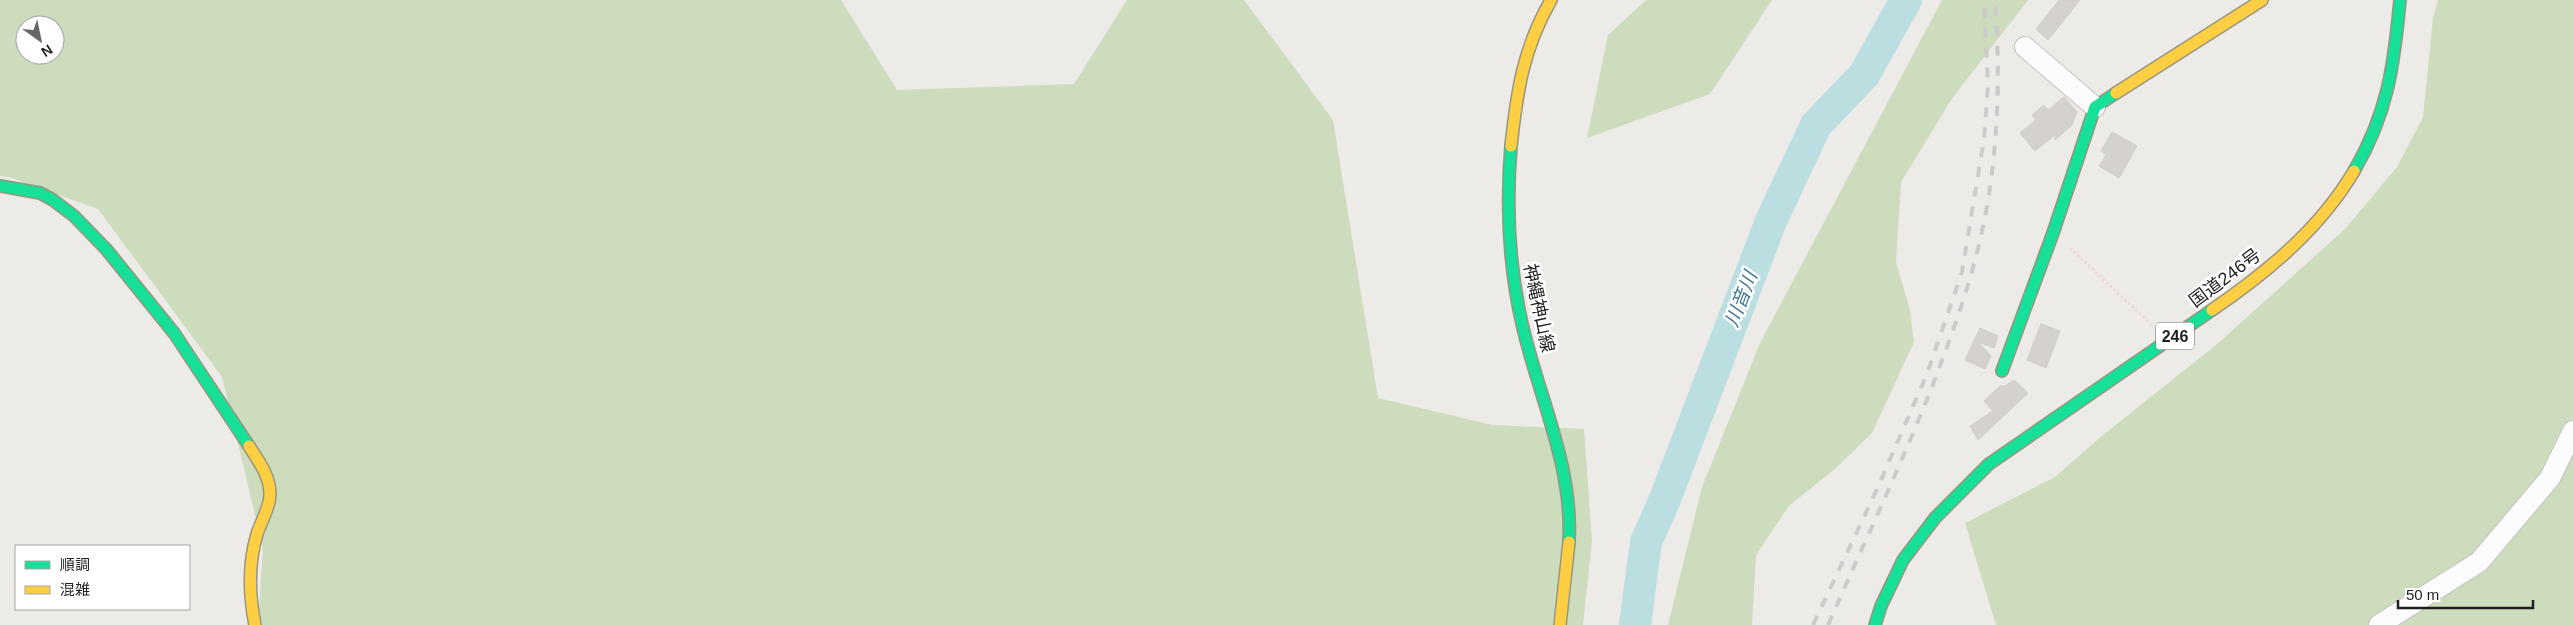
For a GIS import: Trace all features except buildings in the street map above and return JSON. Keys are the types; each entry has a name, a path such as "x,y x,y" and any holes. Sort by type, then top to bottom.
{"main road":[{"name":"神縄神山線","path":"1551,0 1545,7 1526,53 1513,124 1509,190 1512,264 1518,307 1527,348 1559,443 1566,484 1569,543 1560,625"},
{"path":"2002,371 2053,233 2095,107 2262,0"},
{"name":"国道246号","path":"1875,625 1881,606 1903,560 1935,518 1989,464 2247,286 2286,254 2322,218 2353,176 2377,129 2392,69 2400,0"},
{"path":"0,186 40,193 53,200 74,216 106,249 174,333 261,464 271,486 269,506 256,536 250,573 251,605 255,625"}],"street":[{"path":"2025,47 2095,107"},
{"path":"2379,625 2479,562 2550,478 2573,430"}],"path":[{"path":"2053,233 2160,332"}],"green space":[{"path":"0,0 841,0 897,90 1074,84 1127,0 1244,0 1333,120 1378,398 1492,425 1584,429 1592,540 1583,625 258,625 263,548 222,377 98,209 9,177 0,176"},
{"path":"1646,0 1772,0 1710,94 1587,138 1608,35"},
{"path":"1942,0 2028,0 1951,100 1901,182 1896,262 1910,310 1914,342 1872,433 1836,468 1789,506 1756,555 1752,625 1668,625 1702,487 1760,343"},
{"path":"2438,0 2573,0 2573,625 1996,625 1965,523 2055,477 2103,435 2216,345 2345,229 2397,167 2423,117 2433,18"}],"waterway":[{"name":"川音川","path":"1635,625 1646,542 1665,499 1771,221 1816,125 1864,75 1906,0"}],"railway":[{"path":"1813,625 1878,487 1927,374 1962,272 1984,139 1988,86 1984,0"},
{"path":"1828,625 1940,367 1970,278 1979,244 1992,175 1998,70 1995,0"}],"traffic: fast":[{"path":"2354,171 2375,129 2388,88 2400,0"},
{"path":"2002,371 2053,233 2095,107 2116,93"},
{"path":"1511,146 1509,191 1510,237 1518,306 1530,355 1561,460 1569,514 1569,542"},
{"path":"0,186 40,193 53,200 74,216 106,249 174,333 249,446"},
{"path":"1875,625 1881,606 1903,560 1935,518 1989,464 2212,310"}],"traffic: slow":[{"path":"1511,146 1523,71 1541,18 1551,0"},
{"path":"2116,93 2262,0"},
{"path":"2212,310 2272,265 2308,231 2325,212 2354,171"},
{"path":"249,446 266,475 270,494 267,509 257,534 252,557 251,591 255,625"},
{"path":"1560,625 1569,542"}]}
